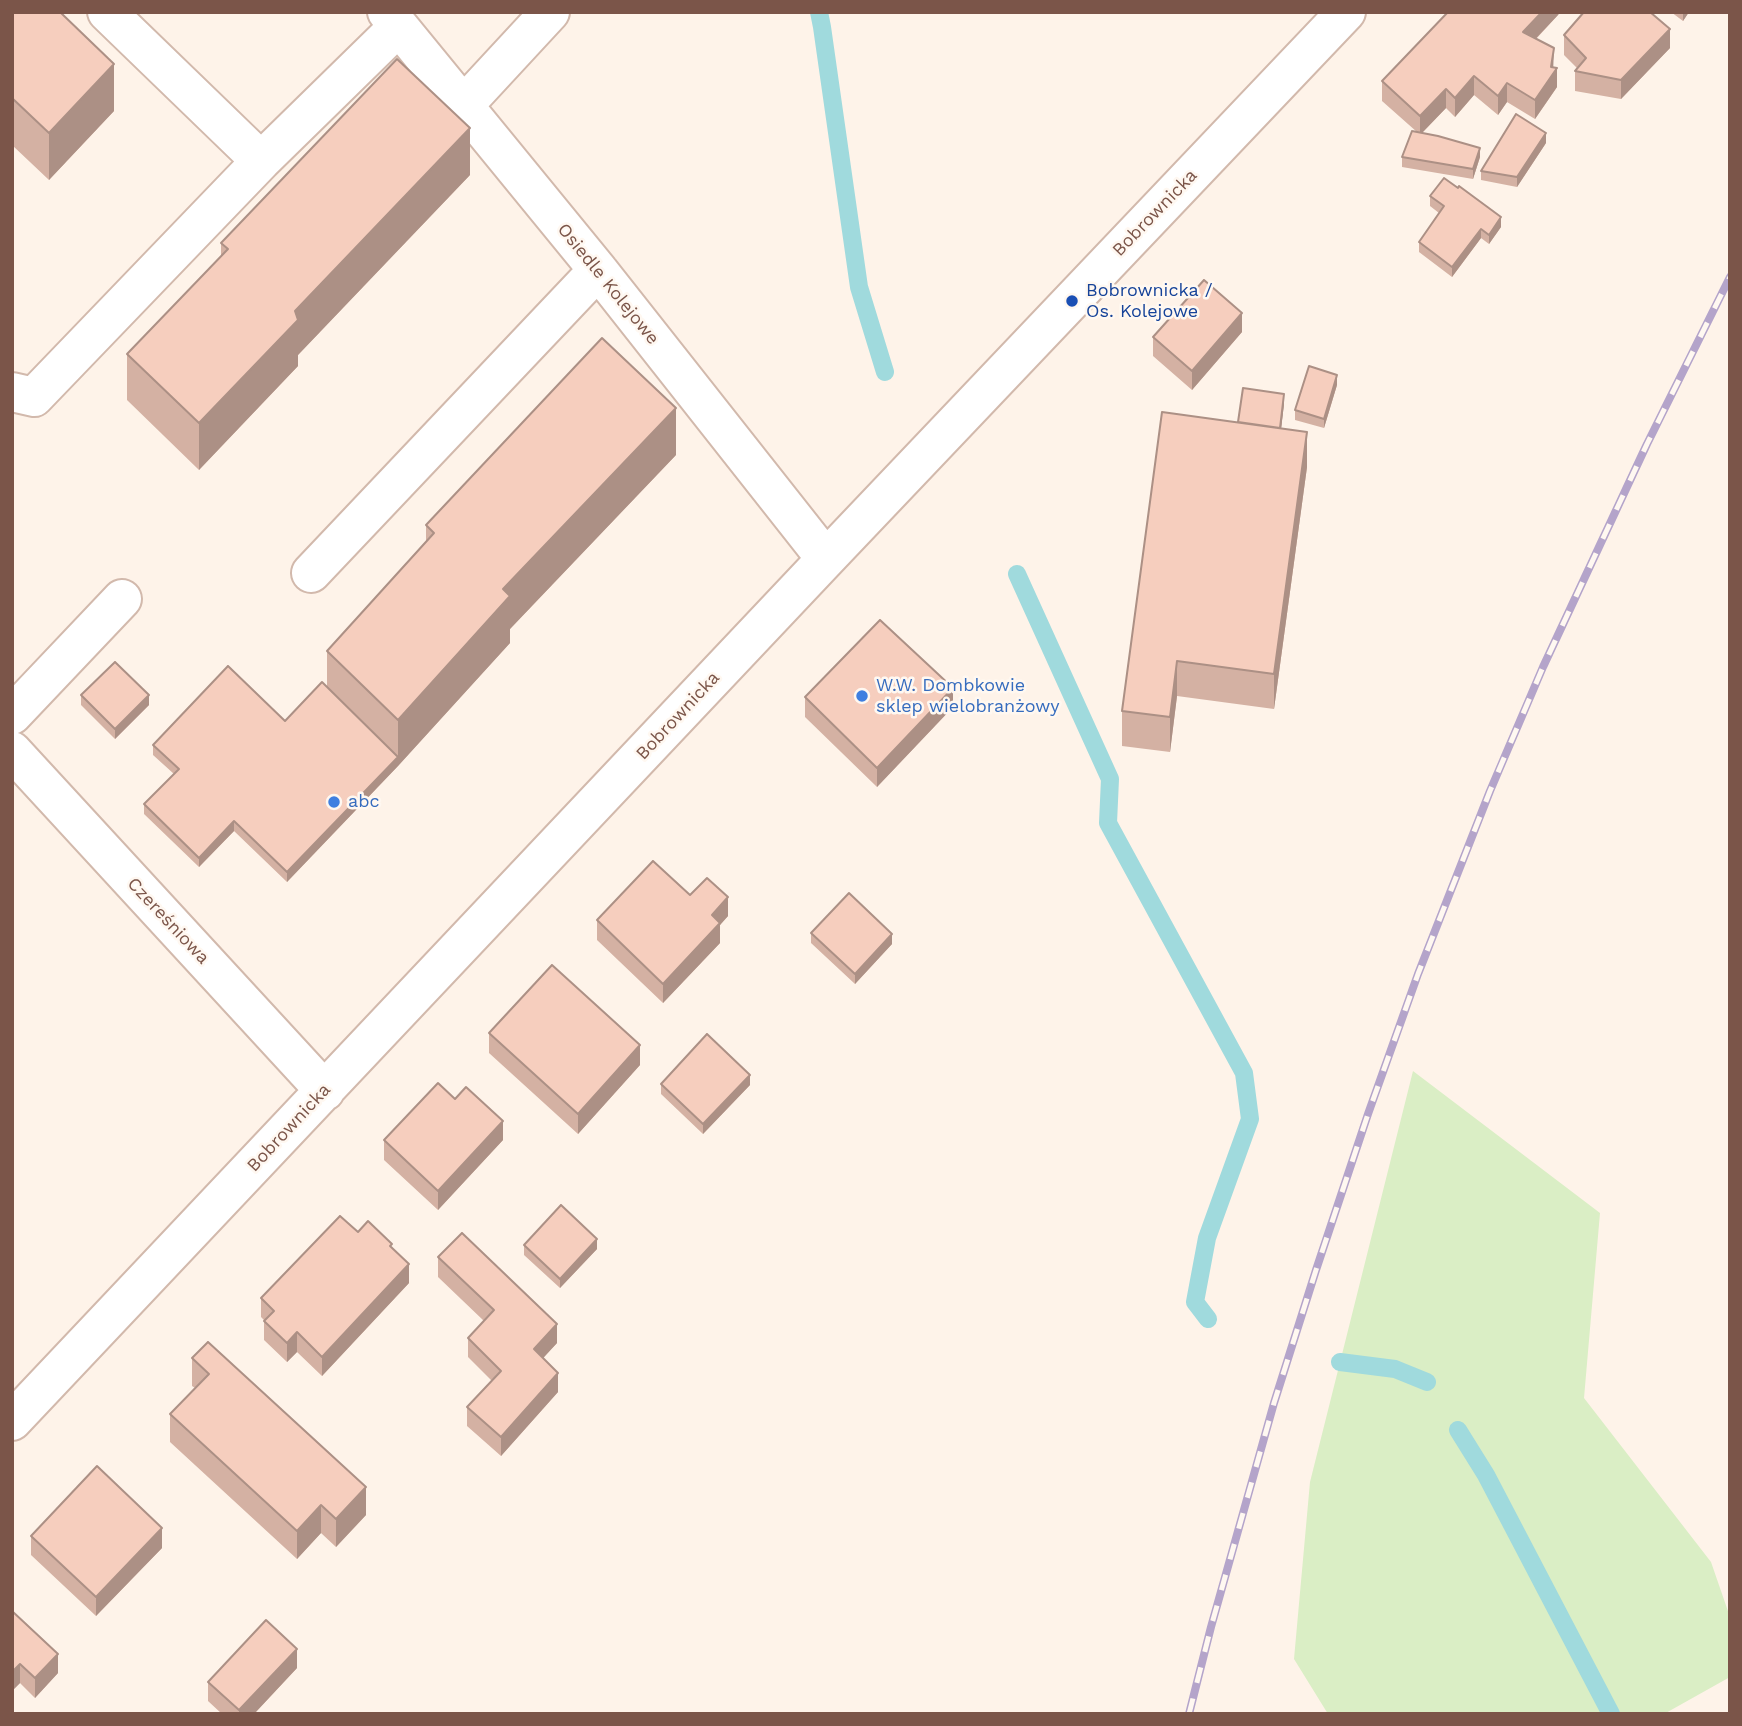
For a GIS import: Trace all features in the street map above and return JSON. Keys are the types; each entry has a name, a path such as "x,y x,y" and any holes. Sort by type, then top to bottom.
{"street":[{"path":"107,12 261,161"},
{"path":"463,106 550,12"},
{"name":"Bobrownicka","path":"12,1421 1346,12"},
{"path":"12,391 34,397 393,20"},
{"name":"Osiedle Kolejowe","path":"393,20 598,271 826,559"},
{"path":"311,573 598,271"},
{"path":"12,715 122,599"},
{"name":"Czereśniowa","path":"12,751 325,1091"}],"green space":[{"path":"1413,1071 1600,1213 1584,1398 1711,1562 1730,1617 1730,1677 1664,1714 1328,1714 1294,1659 1310,1482"}],"building":[{"path":"12,12 60,12 114,64 49,133 12,98"},
{"path":"1448,12 1542,12 1523,32 1554,48 1551,67 1557,68 1535,100 1507,83 1498,96 1474,76 1455,98 1446,89 1420,116 1382,81"},
{"path":"1584,12 1650,12 1670,29 1621,80 1575,71 1586,58 1564,35"},
{"path":"397,59 470,128 295,311 298,320 199,423 127,354 228,249 221,243"},
{"path":"1516,114 1546,133 1517,177 1481,171"},
{"path":"1412,131 1480,148 1473,169 1402,157"},
{"path":"1444,178 1501,217 1489,235 1481,229 1452,267 1419,242 1444,206 1430,196"},
{"path":"1204,280 1242,313 1192,371 1153,337"},
{"path":"602,338 676,408 503,589 510,596 398,720 327,651 434,533 426,525"},
{"path":"1309,366 1337,375 1324,419 1295,410"},
{"path":"1243,388 1284,394 1280,428 1238,422"},
{"path":"1162,412 1307,432 1274,674 1177,661 1170,717 1122,711"},
{"path":"880,620 953,688 877,768 805,697"},
{"path":"115,662 149,695 115,729 81,695"},
{"path":"228,666 285,721 322,682 398,757 287,872 234,821 199,858 144,804 179,769 153,745"},
{"path":"653,861 690,895 707,878 728,897 712,915 720,923 663,984 597,920"},
{"path":"849,893 892,934 855,974 811,933"},
{"path":"552,965 640,1045 578,1114 489,1033"},
{"path":"707,1034 750,1075 703,1124 661,1084"},
{"path":"438,1083 455,1099 466,1087 503,1121 438,1191 384,1140"},
{"path":"561,1205 597,1239 560,1279 524,1245"},
{"path":"340,1216 358,1232 368,1221 409,1264 322,1357 297,1332 287,1343 264,1321 274,1311 261,1298"},
{"path":"462,1233 557,1324 534,1349 558,1373 501,1437 467,1407 501,1371 468,1338 494,1310 438,1257"},
{"path":"208,1342 366,1487 336,1519 321,1505 297,1531 170,1414 209,1374 192,1358"},
{"path":"97,1466 162,1528 96,1597 31,1536"},
{"path":"12,1611 58,1654 35,1678 20,1664 12,1672"},
{"path":"266,1620 297,1649 239,1710 208,1682"}],"waterway":[{"path":"819,12 859,287 885,372"},
{"path":"1017,574 1110,779 1108,823 1244,1073 1250,1119 1207,1238 1195,1302 1208,1319"},
{"path":"1340,1362 1395,1369 1427,1382"},
{"path":"1458,1430 1486,1475 1611,1714"}],"railway":[{"path":"1189,1714 1274,1403 1368,1114 1418,974 1490,791 1543,667 1647,444 1730,277"}],"place":[{"name":"Bobrownicka / Os. Kolejowe","path":"1072,301"},
{"name":"W.W. Dombkowie sklep wielobranżowy","path":"862,696"},
{"name":"abc","path":"334,802"}]}
